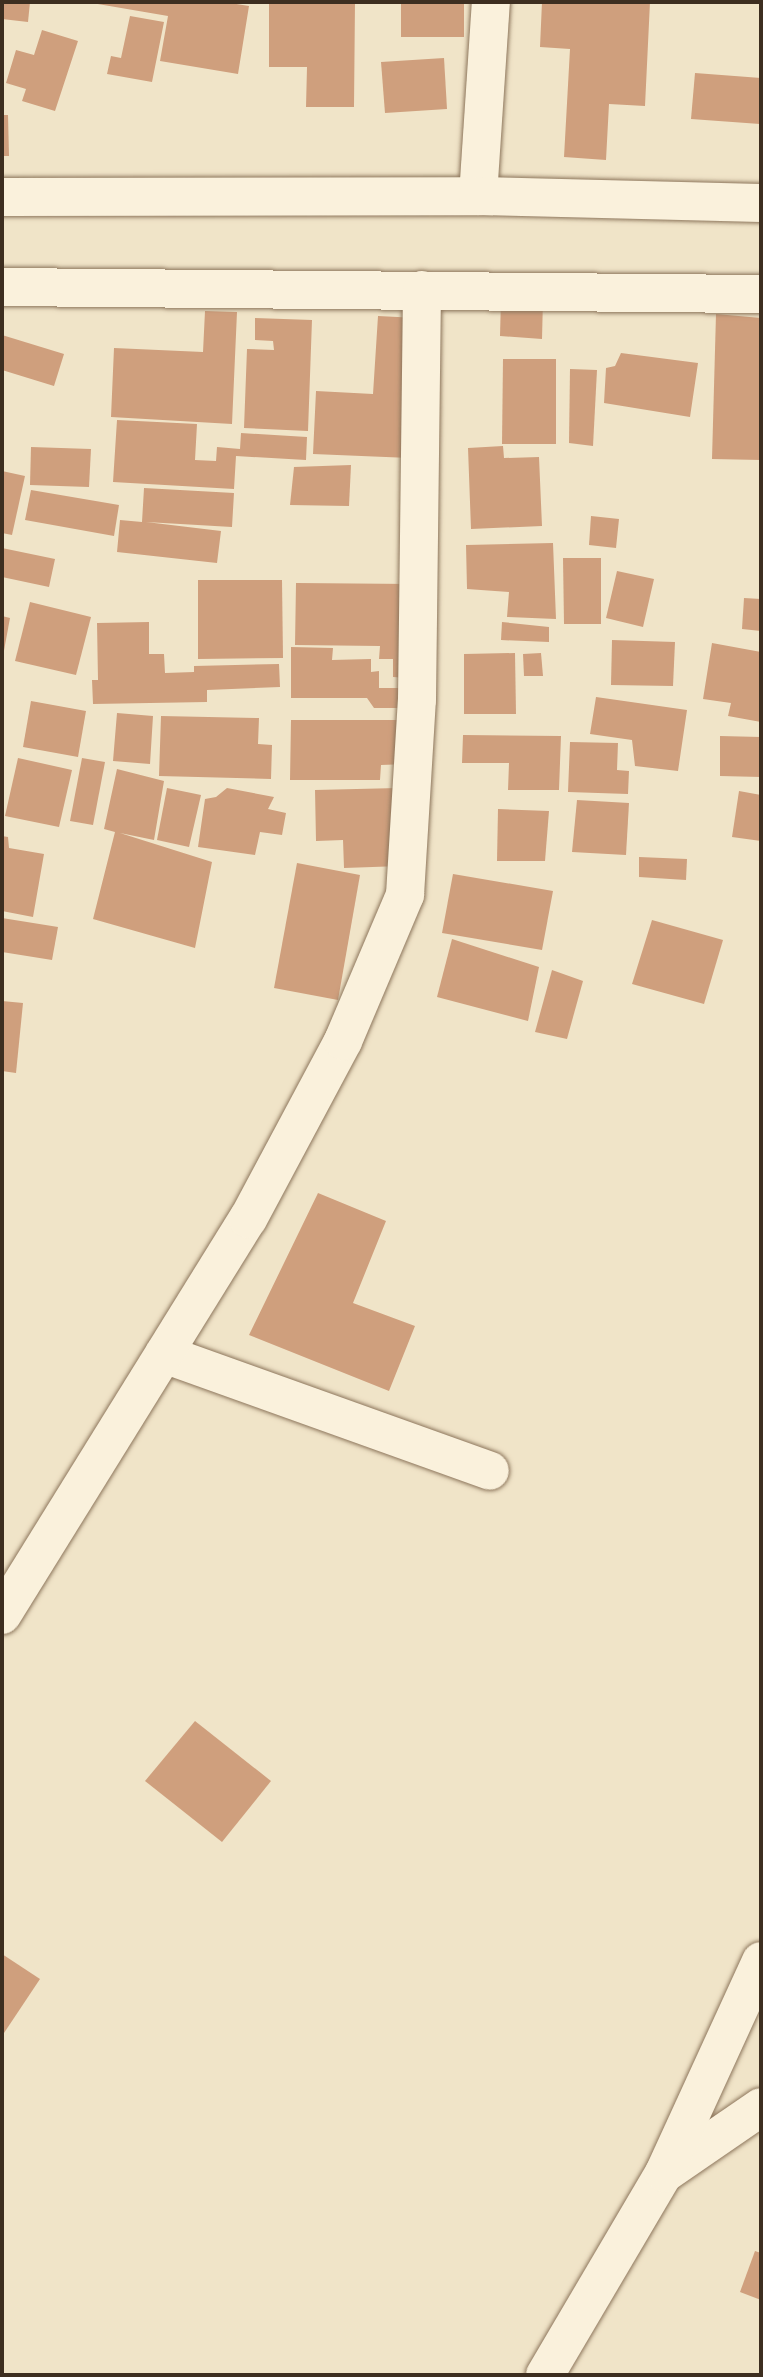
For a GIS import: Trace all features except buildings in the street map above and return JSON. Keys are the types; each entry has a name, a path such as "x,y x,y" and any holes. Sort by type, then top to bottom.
{"street":[{"path":"478,196 491,2"},
{"path":"2,197 478,196 761,203"},
{"path":"2,287 761,293"},
{"path":"2,1615 248,1219 343,1041 405,895 417,700 422,290"},
{"path":"164,1354 490,1471"},
{"path":"545,2375 664,2173 761,1961"},
{"path":"664,2173 761,2107"}]}
